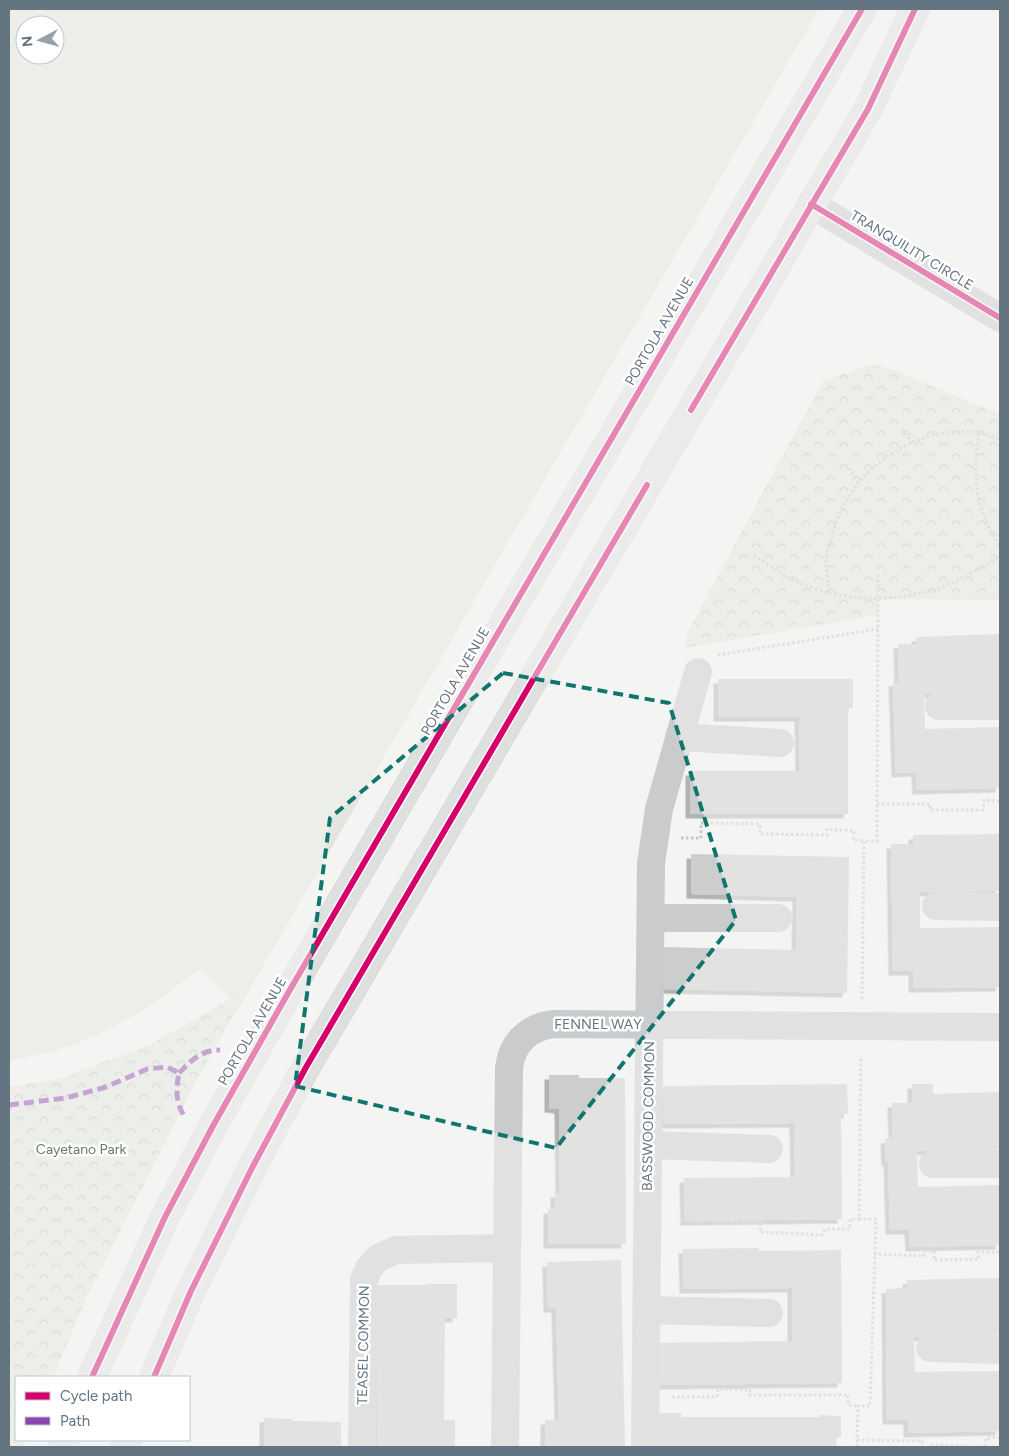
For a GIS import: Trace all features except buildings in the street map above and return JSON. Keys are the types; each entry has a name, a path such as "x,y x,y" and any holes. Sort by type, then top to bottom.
{"main road":[{"name":"PORTOLA AVENUE","path":"92,1376 165,1217 214,1124 301,970 862,9"},
{"path":"154,1376 195,1282 304,1069 868,109 914,9"}],"street":[{"name":"TRANQUILITY CIRCLE","path":"811,204 1000,318"},
{"name":"BASSWOOD COMMON","path":"645,1447 651,863 659,809 679,737 706,664"},
{"path":"939,706 1000,706"},
{"path":"679,737 780,743"},
{"path":"936,906 1000,907"},
{"path":"650,918 778,918"},
{"name":"FENNEL WAY","path":"505,1447 509,1068 516,1046 526,1034 548,1024 1000,1027"},
{"path":"648,1145 769,1149"},
{"path":"934,1164 1000,1164"},
{"name":"TEASEL COMMON","path":"362,1447 364,1280 369,1268 384,1254 402,1249 507,1248"},
{"path":"646,1310 769,1313"},
{"path":"930,1348 1000,1350"}],"path":[{"path":"902,429 912,443"},
{"path":"978,433 975,460 977,495 989,529 1000,548"},
{"path":"829,592 826,561 834,527 843,505 858,482 886,457 912,443 942,434 978,433 1000,439"},
{"path":"849,468 858,482"},
{"path":"754,555 783,575 815,588 846,598 878,599 905,597 941,588 1000,556"},
{"path":"654,834 672,838 701,838 701,823 760,824 760,834 826,835 827,829 854,831 853,840 877,841 878,572"},
{"path":"706,664 878,629"},
{"path":"877,804 930,804 930,810 984,810 984,800 1000,800"},
{"path":"862,1002 864,841"},
{"path":"859,1219 861,1056"},
{"path":"646,1398 717,1397 718,1389 750,1390 749,1395 848,1395 848,1405 870,1406 876,1219 850,1219 850,1229 825,1229 822,1235 760,1232 761,1223 681,1221"},
{"path":"874,1254 924,1256 924,1250 934,1250 934,1260 978,1259 978,1252 1000,1252"},
{"path":"857,1447 858,1406"},
{"path":"932,1447 933,1445 986,1446 986,1438 1000,1437"},
{"path":"857,1440 922,1441 922,1447 925,1447"}],"highlighted area":[{"path":"503,673 669,703 736,920 556,1148 295,1086 330,818"}],"green space":[{"path":"9,9 819,9 239,1008 201,968 158,1000 112,1028 80,1042 9,1061"},
{"path":"873,364 893,370 1000,414 1000,600 879,599 878,615 685,648 688,632 823,381"},
{"name":"Cayetano Park","path":"249,988 196,1081 87,1297 53,1376 15,1376 15,1441 26,1441 23,1447 9,1447 9,1087 58,1079 150,1045"}],"marked path":[{"path":"179,1073 202,1054 213,1050 220,1050"},
{"path":"9,1105 66,1098 106,1087 147,1069 167,1067 179,1073 177,1095 179,1106 185,1117"}],"cycle path":[{"path":"92,1376 165,1217 214,1124 291,988 862,9"},
{"path":"691,410 868,109 915,9"},
{"path":"811,204 1000,318"},
{"path":"154,1376 191,1291 253,1166 305,1069 647,485"}]}
